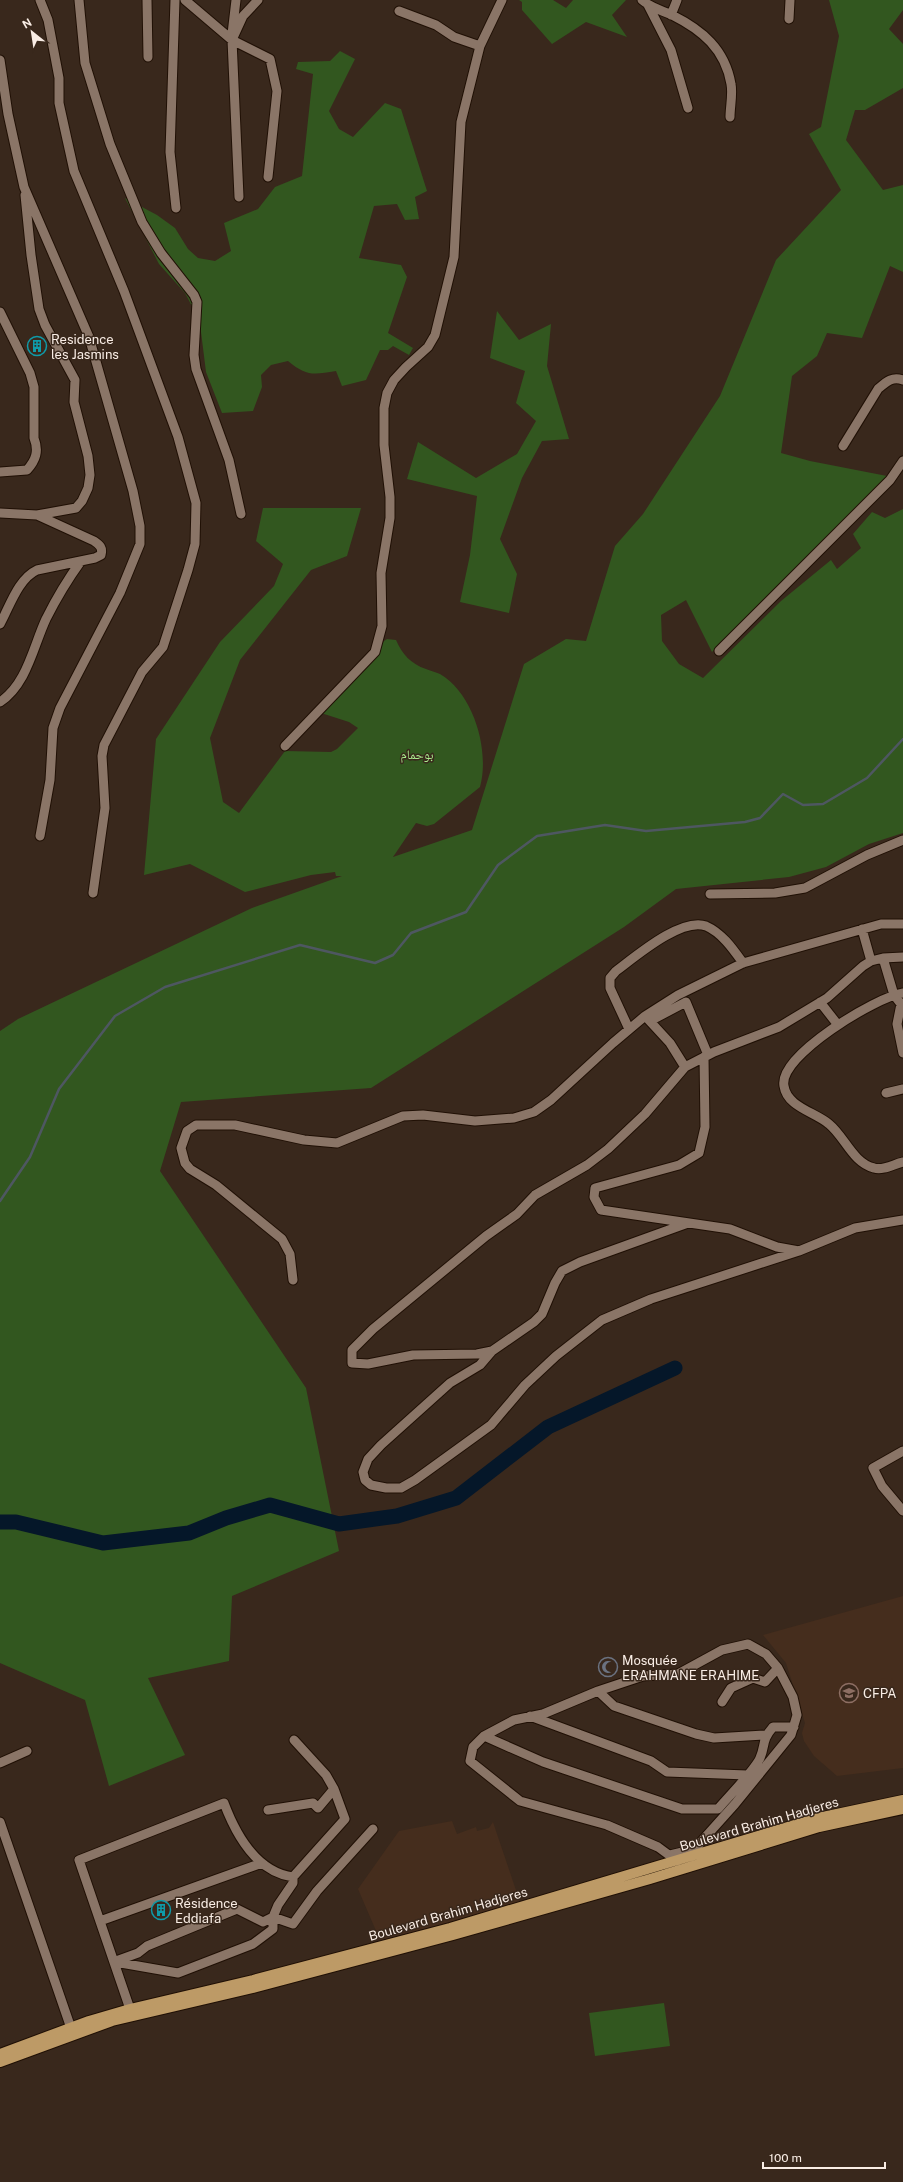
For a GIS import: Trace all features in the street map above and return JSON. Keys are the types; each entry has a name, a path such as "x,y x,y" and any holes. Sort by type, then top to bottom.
{"main road":[{"name":"Boulevard Brahim Hadjeres","path":"0,2054 73,2031 130,2009 253,1980 450,1928 818,1818 903,1800"},
{"path":"0,2062 73,2031 253,1988 453,1935 684,1858 903,1809"}],"street":[{"path":"40,0 48,20 59,78 59,103 74,171 124,291 178,437 196,503 195,544 163,647 142,672 104,745 102,756 105,808 93,893"},
{"path":"79,0 85,63 110,144 142,222 161,253 194,295 197,302 194,349 196,369 205,399 222,439 235,480 241,514"},
{"path":"147,0 148,57"},
{"path":"175,0 170,152 176,208"},
{"path":"185,0 232,40 270,59 277,91 268,177"},
{"path":"236,0 232,40 239,197"},
{"path":"232,40 243,16 258,0"},
{"path":"285,746 375,652 380,639 382,626 381,573 390,518 390,497 384,445 384,408 387,393 394,380 428,347 435,335 454,257 461,122 480,46 502,0"},
{"path":"671,15 677,0"},
{"path":"789,19 790,0"},
{"path":"645,3 671,15 705,35 725,65 731,84 730,117"},
{"path":"645,3 671,50 688,108"},
{"path":"399,10 436,25 454,36 480,46"},
{"path":"0,60 8,114 24,187 31,255 39,309 45,324 71,369 75,380 74,402 88,456 90,475 88,488 82,501 76,508 37,515 0,513"},
{"path":"24,187 89,336 133,491 140,526 140,544 120,593 60,708 54,728 50,780 40,836"},
{"path":"0,312 30,373 34,387 34,438 37,455 27,470 0,472"},
{"path":"843,446 878,389 892,379 903,380"},
{"path":"719,651 868,503 890,480 903,461"},
{"path":"0,624 23,581 29,574 37,570 81,561 101,555 102,550 100,546 53,520 37,515"},
{"path":"0,702 14,689 25,671 46,620 62,588 81,561"},
{"path":"710,894 775,893 805,888 867,855 903,840"},
{"path":"647,1019 683,992 743,963 881,924 903,924"},
{"path":"629,1029 610,988 610,978 616,971 667,935 692,925 705,926 726,940 743,963"},
{"path":"862,929 871,962"},
{"path":"882,958 899,994 902,1004 897,1024 903,1053"},
{"path":"492,1351 477,1354 413,1355 368,1364 352,1363 352,1350 384,1320 486,1236 517,1214 535,1195 587,1165 608,1148 645,1114 685,1067 706,1056 779,1027 828,998 862,966 882,958 903,958"},
{"path":"683,992 706,1056 705,1127 699,1153 679,1165 595,1188 594,1197 601,1210 730,1229 777,1246 799,1251"},
{"path":"899,994 852,1015 799,1056 788,1069 784,1079 784,1087 787,1095 793,1102 829,1123 850,1150 865,1164 879,1169 903,1162"},
{"path":"294,1280 290,1254 282,1240 216,1185 190,1169 185,1163 181,1148 187,1131 196,1125 235,1125 304,1140 337,1143 403,1116 422,1115 474,1121 514,1118 534,1112 551,1100 629,1029 647,1019 686,1002"},
{"path":"820,1002 838,1025"},
{"path":"647,1019 670,1043 685,1067"},
{"path":"886,1093 903,1089"},
{"path":"688,1223 580,1262 562,1271 555,1283 542,1314 534,1322 492,1351 480,1365 450,1383 381,1445 368,1459 363,1472 365,1480 371,1484 386,1488 401,1488 415,1480 469,1439 491,1425 525,1385 556,1356 602,1320 651,1299 799,1251 855,1228 903,1220"},
{"path":"903,1451 873,1468 882,1486 903,1511"},
{"path":"748,1644 766,1654 778,1668 793,1697 797,1715 791,1735 684,1858 607,1825 520,1801 470,1761 473,1747 484,1736 514,1720 529,1715 543,1714 598,1691 643,1676 678,1674 722,1650 748,1644"},
{"path":"722,1702 731,1688 753,1678 765,1682 778,1668"},
{"path":"598,1691 614,1706 696,1734 714,1738 766,1735"},
{"path":"529,1715 651,1761 667,1772 747,1775"},
{"path":"484,1736 542,1762 682,1809 718,1809 760,1759 766,1735 773,1727 794,1727"},
{"path":"115,1962 178,1973 253,1944 273,1929 273,1917 278,1905 293,1883 293,1877 345,1819 334,1789 326,1775 294,1740"},
{"path":"0,1763 27,1751"},
{"path":"268,1810 313,1803 318,1808 334,1789"},
{"path":"130,2009 79,1860 224,1803 234,1828 243,1843 262,1863 277,1874 293,1877"},
{"path":"0,1822 73,2031"},
{"path":"115,1962 138,1953 147,1946 237,1909 263,1922 273,1917 293,1924 317,1891 373,1829"},
{"path":"100,1921 262,1863"}],"shaded area":[{"name":"CFPA","path":"903,1596 903,1768 837,1776 814,1756 804,1741 802,1733 805,1723 786,1663 763,1635"},
{"path":"452,1821 457,1834 476,1827 477,1831 489,1828 493,1822 521,1905 383,1947 358,1889 399,1831"}],"green space":[{"path":"519,0 553,0 566,8 573,0 626,0 612,15 627,37 586,22 552,44 522,10 522,2"},
{"name":"بوحمام","path":"829,0 903,0 903,10 889,29 903,44 903,88 865,110 855,110 846,140 883,190 903,185 903,272 890,266 862,338 827,333 817,356 792,376 781,453 810,461 887,476 712,652 686,600 661,615 662,641 679,664 703,678 781,601 831,560 837,569 861,548 853,534 872,512 885,518 903,509 903,833 869,844 826,867 789,877 676,889 624,927 371,1088 181,1102 160,1171 306,1388 339,1551 232,1596 229,1661 148,1678 185,1755 109,1786 85,1700 0,1663 0,1031 18,1019 252,908 342,876 336,876 335,872 311,875 245,892 190,864 144,875 156,739 220,642 274,586 283,564 256,541 263,508 361,508 347,556 311,570 240,660 210,738 223,802 239,813 285,751 331,752 337,749 358,728 349,722 321,713 371,661 384,641 387,639 396,640 401,650 411,661 421,667 440,674 452,683 462,695 470,709 481,741 483,773 480,787 434,824 427,826 416,823 393,857 472,830 524,664 566,639 586,641 615,546 643,514 720,396 776,260 841,190 809,134 821,127 839,36"},
{"path":"340,51 355,59 329,111 339,129 353,137 385,103 401,109 427,191 415,197 419,219 405,220 397,204 374,206 359,258 401,265 407,277 388,333 413,348 409,355 393,346 388,350 380,350 366,380 342,386 336,371 315,374 305,372 288,361 271,365 261,375 262,387 253,411 222,413 206,372 201,332 194,310 185,293 159,264 125,198 157,215 175,228 188,249 198,258 215,261 231,251 224,223 258,209 275,187 302,176 313,74 296,69 298,62 330,61"},
{"path":"497,311 519,340 551,324 547,366 569,439 542,441 522,478 500,539 517,574 509,613 460,602 470,555 477,496 407,479 418,442 476,478 517,454 536,421 516,403 525,371 490,358"},
{"path":"664,2003 670,2046 595,2056 589,2013"}],"waterway":[{"path":"0,1201 30,1157 59,1089 115,1016 165,987 300,945 375,963 393,955 411,933 466,912 498,865 537,836 605,825 646,831 745,822 760,818 783,794 803,805 823,804 867,778 903,739"},
{"path":"0,1522 16,1522 103,1543 189,1533 226,1518 270,1505 339,1524 397,1516 456,1498 548,1427 675,1368"}],"place":[{"name":"Residence les Jasmins","path":"37,346"},
{"name":"Mosquée ERAHMANE ERAHIME","path":"608,1667"},
{"name":"CFPA","path":"849,1693"},
{"name":"Résidence Eddiafa","path":"161,1910"}]}
